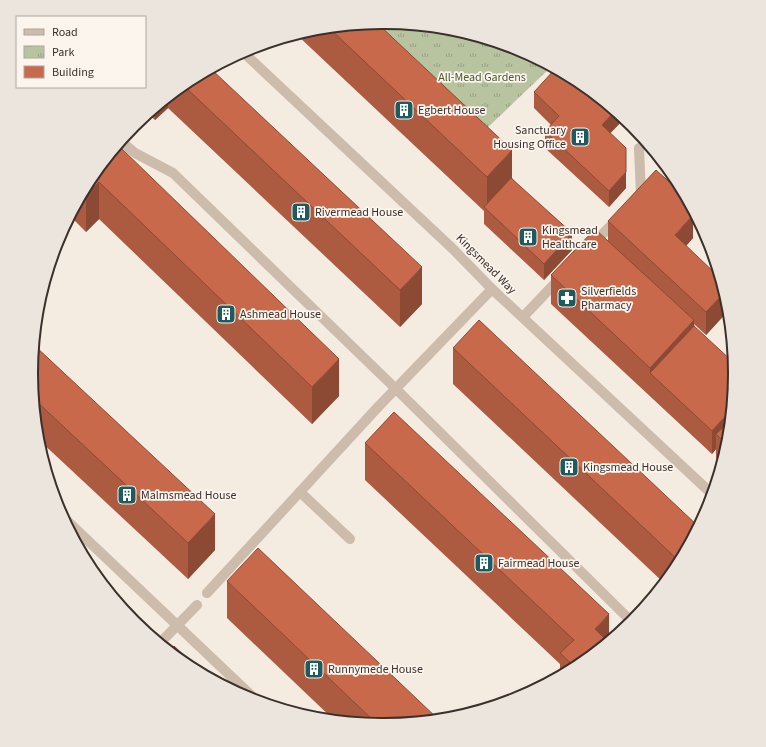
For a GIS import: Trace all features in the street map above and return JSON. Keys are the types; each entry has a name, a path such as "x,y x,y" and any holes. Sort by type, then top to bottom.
{"street":[{"name":"Kingsmead Way","path":"247,57 453,249 492,289 707,489"},
{"path":"125,145 135,153 173,173 395,388 627,617"},
{"path":"586,251 598,244 628,207 641,194 639,148"},
{"path":"522,317 568,270"},
{"path":"207,593 395,388 492,289"},
{"path":"300,492 350,539"},
{"path":"76,529 243,688"},
{"path":"164,639 196,605"}],"green space":[{"name":"All-Mead Gardens","path":"378,29 428,32 472,41 515,55 547,71 484,131"}],"building":[{"path":"383,29 512,150 487,177 334,33"},
{"path":"215,73 422,267 400,290 188,90"},
{"name":"Sanctuary Housing Office","path":"551,73 593,100 611,115 602,125 626,148 626,172 609,191 545,131 559,116 534,92"},
{"path":"122,149 339,359 312,387 99,182 94,187"},
{"path":"656,170 669,182 690,218 675,235 711,270 719,298 706,312 608,221"},
{"name":"Kingsmead Healthcare","path":"511,178 572,233 544,264 484,207"},
{"path":"595,229 694,320 650,368 551,275"},
{"path":"479,320 694,522 674,557 453,348"},
{"path":"694,326 727,357 728,374 725,416 712,431 650,373"},
{"path":"39,350 215,514 188,543 40,404 38,374"},
{"path":"394,412 609,614 595,629 604,638 570,662 560,653 574,640 365,443"},
{"path":"723,427 721,439 716,434"},
{"path":"258,548 433,714 406,717 370,717 227,581"}],"place":[{"name":"Egbert House","path":"404,110"},
{"name":"Sanctuary Housing Office","path":"580,137"},
{"name":"Rivermead House","path":"301,212"},
{"name":"Kingsmead Healthcare","path":"528,237"},
{"name":"Silverfields Pharmacy","path":"567,298"},
{"name":"Ashmead House","path":"226,314"},
{"name":"Kingsmead House","path":"569,467"},
{"name":"Malmsmead House","path":"127,495"},
{"name":"Fairmead House","path":"484,563"},
{"name":"Runnymede House","path":"314,669"}]}
